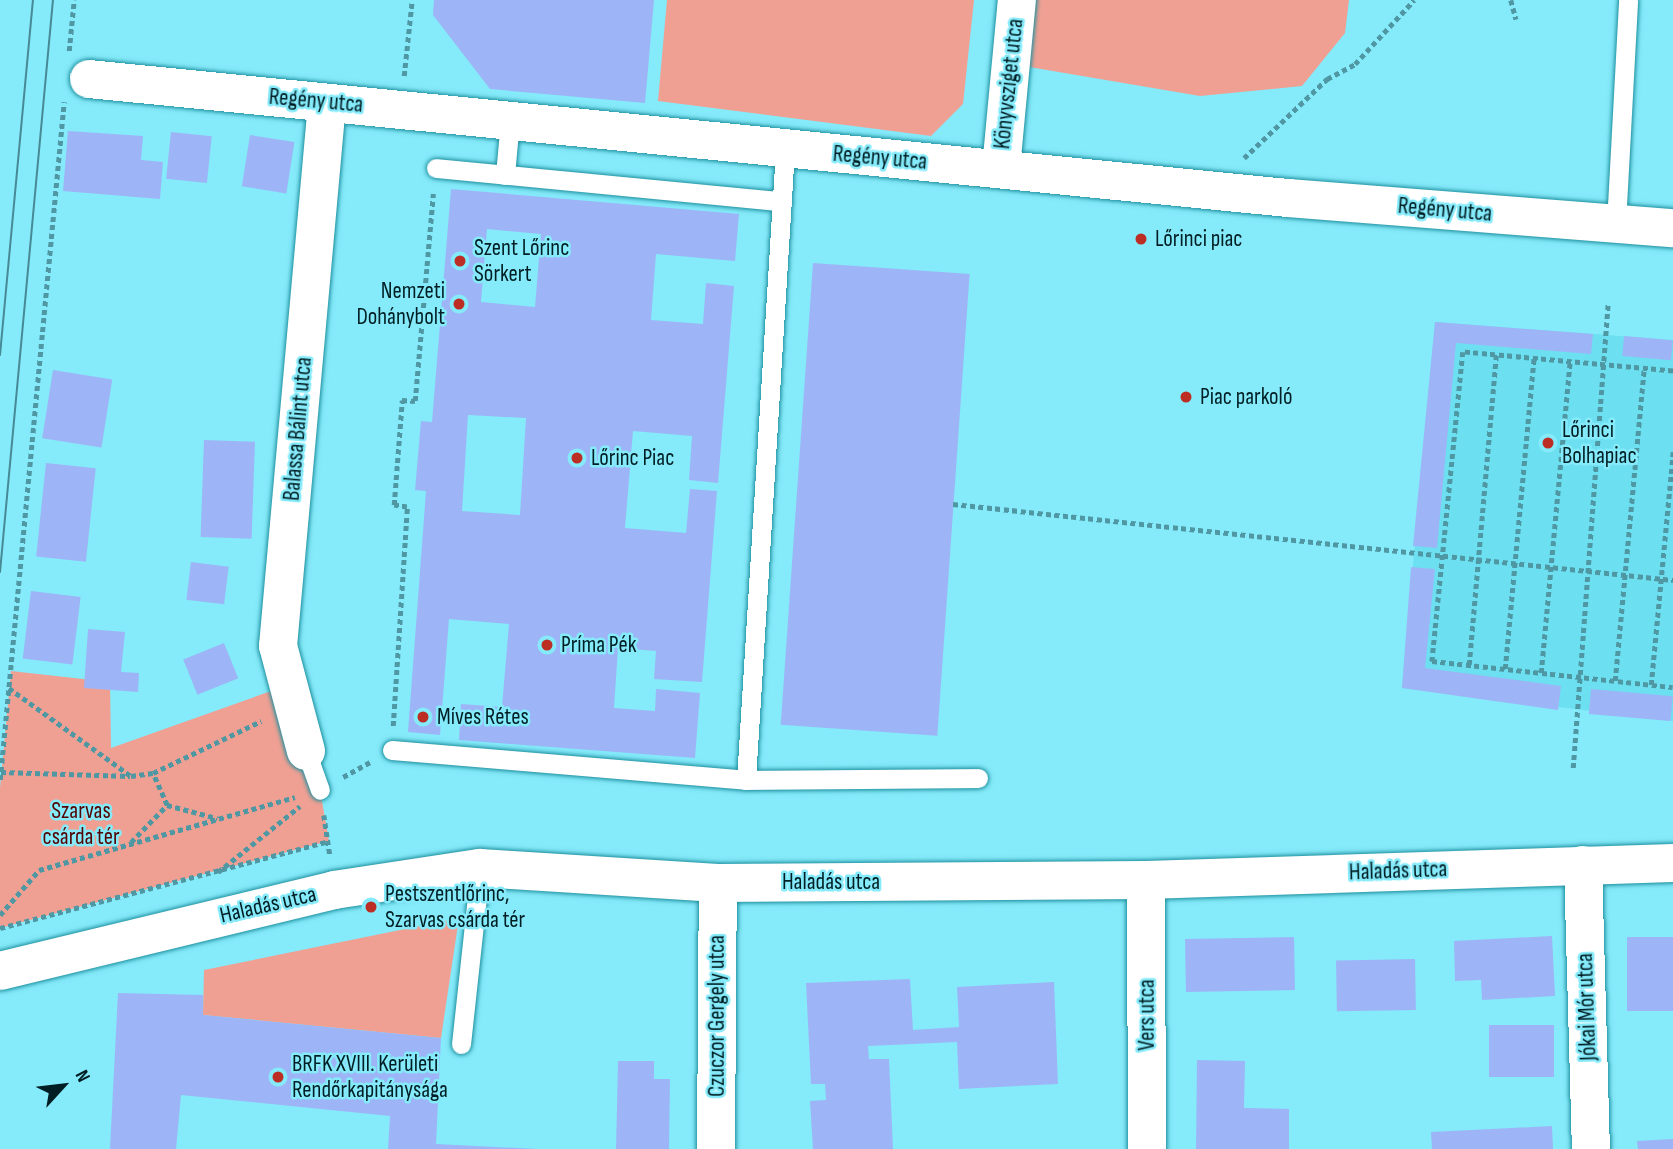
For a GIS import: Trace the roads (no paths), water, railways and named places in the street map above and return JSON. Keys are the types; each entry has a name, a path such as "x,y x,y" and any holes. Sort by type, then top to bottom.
{"street":[{"name":"Könyvsziget utca","path":"1000,168 1017,0"},
{"name":"Regény utca","path":"74,79 400,108 1211,190 1673,228"},
{"name":"Balassa Bálint utca","path":"306,751 278,646 327,103"},
{"name":"Haladás utca","path":"0,971 334,890 480,868 718,883 1146,880 1673,863"},
{"name":"Jókai Mór utca","path":"1583,865 1591,1149"},
{"name":"Vers utca","path":"1146,880 1147,1149"},
{"name":"Czuczor Gergely utca","path":"716,1149 718,883"}],"lane":[{"path":"1616,224 1628,0"},
{"path":"505,175 510,120"},
{"path":"746,780 785,149"},
{"path":"436,168 781,201"},
{"path":"392,750 746,780 978,778"},
{"path":"306,751 320,790"},
{"path":"461,1044 480,868"}],"tram line":[{"path":"0,355 33,0"},
{"path":"0,572 53,0"}],"place":[{"name":"Lőrinci piac","path":"1141,239"},
{"name":"Szent Lőrinc Sörkert","path":"460,261"},
{"name":"Nemzeti Dohánybolt","path":"459,304"},
{"name":"Piac parkoló","path":"1186,397"},
{"name":"Lőrinci Bolhapiac","path":"1548,443"},
{"name":"Lőrinc Piac","path":"577,458"},
{"name":"Príma Pék","path":"547,645"},
{"name":"Míves Rétes","path":"423,717"},
{"name":"Pestszentlőrinc, Szarvas csárda tér","path":"371,907"},
{"name":"BRFK XVIII. Kerületi Rendőrkapitánysága","path":"278,1077"}],"park label":[{"name":"Szarvas csárda tér","path":"81,824"}]}
